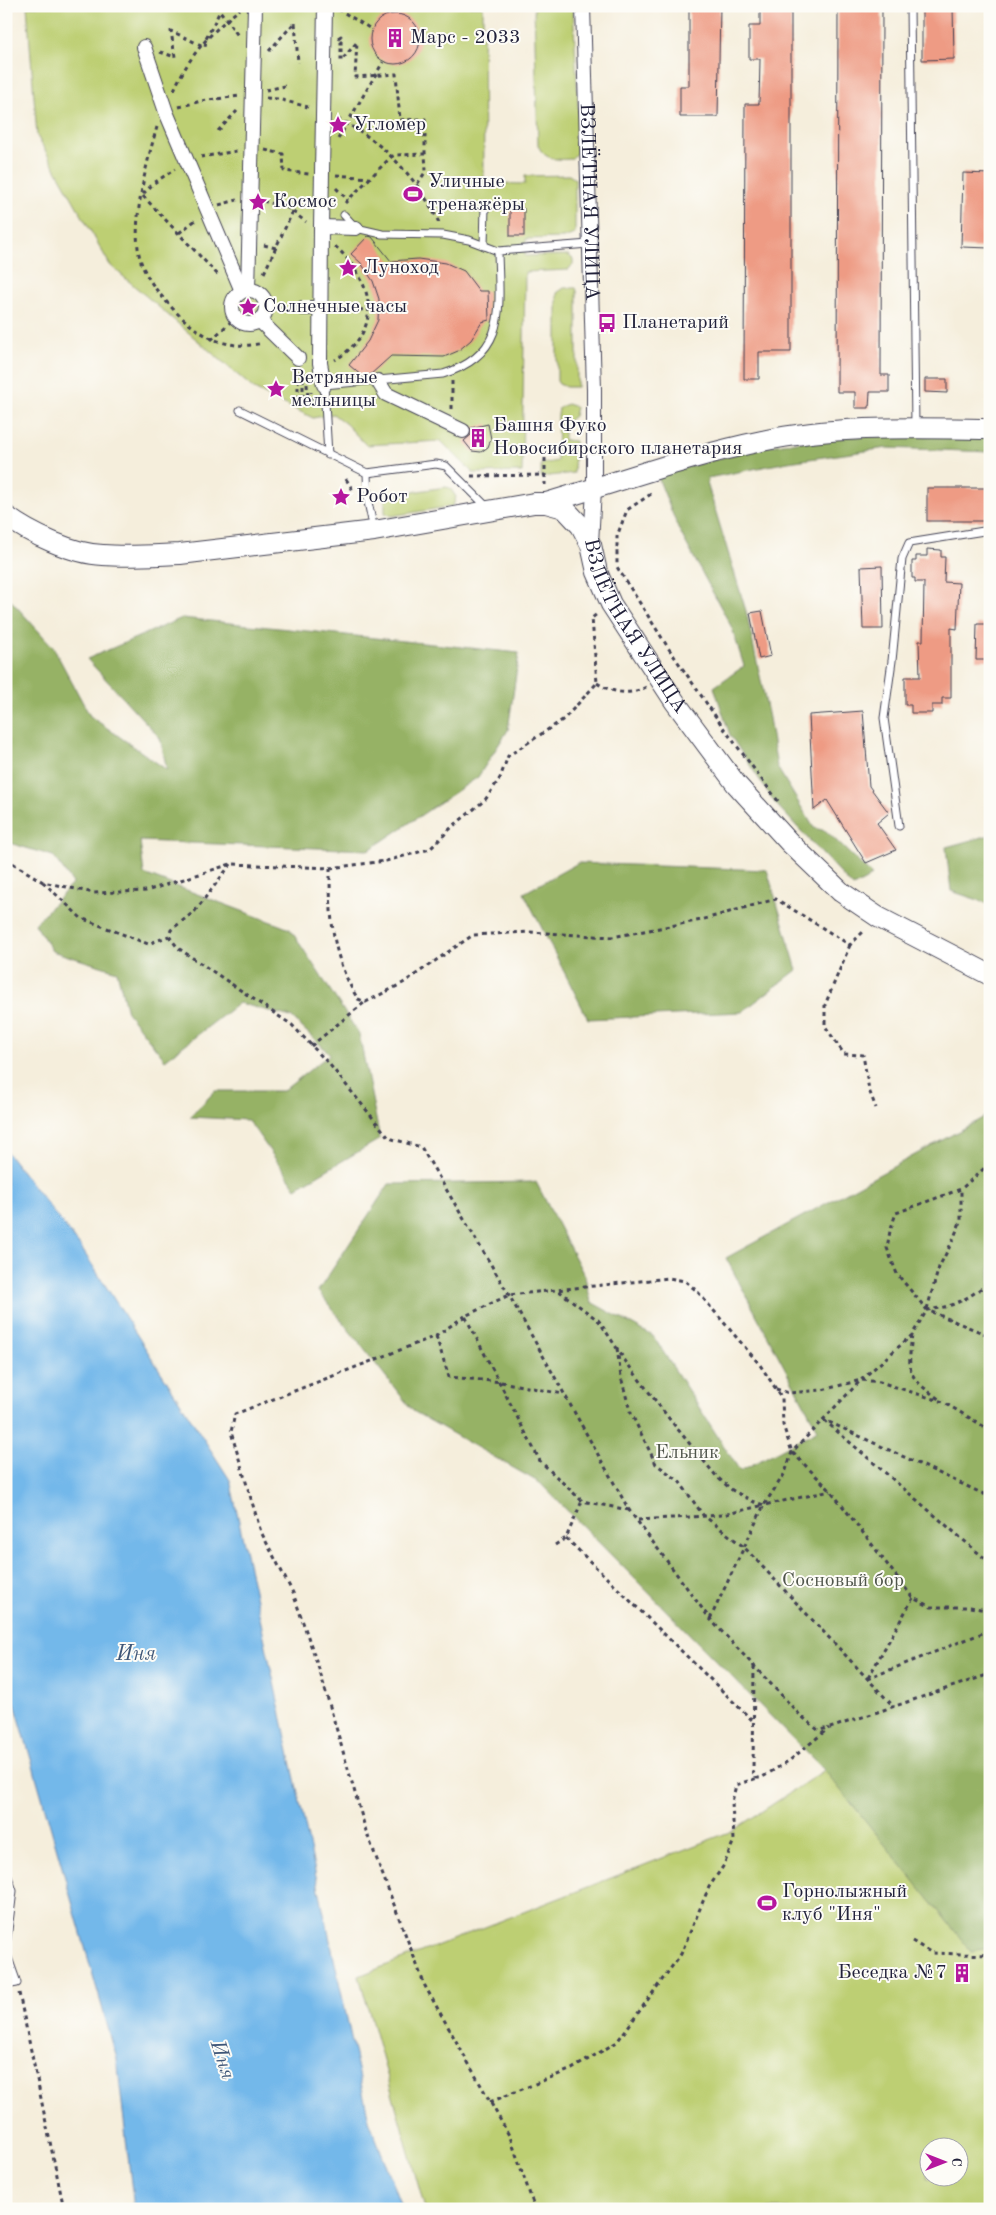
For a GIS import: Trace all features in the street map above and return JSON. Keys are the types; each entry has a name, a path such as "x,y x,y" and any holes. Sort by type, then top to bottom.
{"main road":[{"path":"6,516 37,534 68,547 102,555 180,554 374,531 492,511 546,494 594,489 690,458 763,441 830,432 915,428 990,429"},
{"path":"546,494 558,506 572,514 591,545"},
{"name":"ВЗЛЁТНАЯ УЛИЦА","path":"591,545 597,572 611,604 660,679 736,784 789,842 841,892 878,917 990,975"}],"street":[{"path":"246,291 252,149 255,6"},
{"path":"324,385 316,370 321,308 318,230 322,170 318,111 324,46 325,6"},
{"name":"ВЗЛЁТНАЯ УЛИЦА","path":"582,6 594,390 594,489 591,545"},
{"path":"144,47 165,110 208,211 246,291 263,298 266,312 277,337 298,358"},
{"path":"318,230 356,228"},
{"path":"246,291 234,298 232,308 239,321 249,323 266,312"},
{"path":"302,308 321,308"},
{"path":"378,381 386,394 457,428"}],"lane":[{"path":"910,6 915,428"},
{"path":"484,246 485,206"},
{"path":"344,215 356,228 382,234 443,236 469,240 498,251 589,244"},
{"path":"328,455 324,385 378,381 452,371 462,368 476,358 493,336 499,314 498,251"},
{"path":"240,410 367,473 436,464 446,466 492,511"},
{"path":"367,473 368,502 374,531"},
{"path":"899,826 884,718 892,661 902,559 910,543 990,530"},
{"path":"6,1871 13,1891 6,1946"},
{"path":"6,1952 17,1982 6,1984"}],"path":[{"path":"206,39 243,6"},
{"path":"333,6 371,29"},
{"path":"144,47 175,57 171,31 206,47 206,39 220,11 242,42 244,33"},
{"path":"267,43 270,52 295,22 298,63"},
{"path":"324,46 342,36 341,61 357,42 355,77 396,74 400,120 425,118 426,171 416,186"},
{"path":"201,45 183,68 146,162 139,254 156,290 184,322 211,340 239,346 265,343 277,337"},
{"path":"370,178 322,170 383,62"},
{"path":"218,131 253,96"},
{"path":"165,110 201,101 253,96 278,99 318,111 348,124 377,142 416,186 433,210 443,236"},
{"path":"142,196 154,183 187,161 218,153 252,149 271,150 283,154 284,171 301,174"},
{"path":"343,205 391,157 425,154"},
{"path":"142,196 230,289 246,291 294,212"},
{"path":"179,233 208,211 226,202 250,198 278,204 294,212 318,230 349,259 366,292 369,310 369,316 359,339 344,355 316,370 311,399 308,399 307,374 303,374 302,398 298,398 298,372"},
{"path":"321,308 369,310"},
{"path":"211,340 236,317"},
{"path":"452,371 457,428"},
{"path":"545,458 546,494"},
{"path":"471,476 545,475"},
{"path":"346,480 354,492"},
{"path":"651,494 627,510 617,536 617,567 681,666 783,808"},
{"path":"43,882 94,893 146,891 230,864 330,868 386,861 430,849 452,827 485,800 500,778 508,756 564,719 598,683 592,618 611,604"},
{"path":"598,683 610,691 627,692 638,691 660,679"},
{"path":"6,860 43,882 81,918 148,944 169,936"},
{"path":"169,936 171,930 195,911 230,864"},
{"path":"330,868 330,911 338,963 358,999 366,1002"},
{"path":"311,1046 366,1002 403,983 473,935 529,932 612,937 701,920 776,900 850,945"},
{"path":"876,1108 869,1090 863,1055 844,1054 825,1026 825,1004 850,945 878,917"},
{"path":"169,936 178,948 292,1025 330,1065 389,1138 421,1147 510,1295 630,1510 710,1618 799,1714 818,1730 830,1728 990,1674"},
{"path":"990,1163 961,1188 896,1213 887,1248 897,1274 927,1310 990,1336"},
{"path":"710,1618 764,1505 785,1472 792,1452 861,1380 912,1335 927,1310 939,1267 952,1242 960,1220 961,1188"},
{"path":"535,2209 510,2137 425,1986 366,1831 320,1672 293,1593 261,1532 231,1432 235,1414 436,1336 465,1316 510,1295 669,1278 685,1281 696,1291 760,1365 782,1398 783,1425 792,1452 831,1491 912,1598 931,1607 970,1607 989,1610"},
{"path":"927,1310 949,1307 964,1301 990,1282"},
{"path":"559,1291 599,1320 617,1348 671,1421 717,1477 732,1490 754,1502 764,1505"},
{"path":"465,1316 497,1381 540,1460 582,1501 630,1510"},
{"path":"912,1335 909,1365 917,1382 943,1402 990,1430"},
{"path":"436,1336 449,1377 502,1382"},
{"path":"617,1348 630,1411 656,1464 679,1481 703,1515 744,1547 894,1707"},
{"path":"776,1389 789,1393 822,1390 861,1380 880,1382 943,1402"},
{"path":"497,1381 564,1394"},
{"path":"824,1420 990,1497"},
{"path":"824,1420 990,1563"},
{"path":"638,1520 723,1515 831,1491"},
{"path":"555,1545 566,1538 582,1501"},
{"path":"566,1538 753,1720"},
{"path":"867,1679 912,1598"},
{"path":"867,1679 990,1630"},
{"path":"754,1665 753,1772 757,1778"},
{"path":"490,2102 572,2070 617,2042 680,1954 710,1887 724,1865 734,1840 732,1802 736,1785 761,1778 790,1760 830,1728"},
{"path":"912,1941 932,1953 990,1955"},
{"path":"17,1982 64,2209"}],"green space":[{"path":"27,6 483,6 484,183 525,184 525,176 569,175 575,179 575,234 563,238 526,239 525,256 568,255 573,259 573,264 568,270 525,272 522,472 473,473 441,441 366,445 346,424 333,414 313,418 254,389 110,265 37,136"},
{"path":"534,6 573,6 580,142 576,154 571,159 556,159 547,156 538,145"},
{"path":"564,288 576,288 577,291 577,387 566,387 557,381 557,293"},
{"path":"567,404 576,407 574,416 564,424 564,440 575,441 574,473 541,477 541,464 557,461 559,408"},
{"path":"990,435 990,452 887,448 788,462 708,478 707,483 746,611 769,718 777,767 814,828 826,831 872,875 853,887 775,803 730,735 714,687 744,666 732,628 679,530 657,475 762,447 833,437"},
{"path":"450,488 456,497 453,506 392,516 385,513 385,499 391,495"},
{"path":"6,595 53,647 90,716 167,770 160,738 87,659 182,618 519,653 508,730 478,777 369,850 140,841 144,874 290,929 359,1034 380,1139 296,1188 248,1120 190,1117 215,1091 283,1091 330,1054 291,1017 239,1003 165,1060 127,1012 117,971 52,951 35,924 73,883 53,856 6,842"},
{"path":"990,835 990,904 951,891 946,847"},
{"path":"578,863 767,870 797,970 742,1012 588,1019 524,893"},
{"name":"Сосновый бор","path":"990,1114 990,1948 971,1951 826,1772 540,1483 413,1411 318,1291 389,1184 536,1182 585,1277 591,1302 653,1336 740,1471 818,1430 726,1258"},
{"name":"Горнолыжный клуб \"Иня\"","path":"990,1701 990,2209 425,2209 359,1976 732,1831 852,1752"}],"water":[{"name":"Иня","path":"6,1151 80,1246 230,1480 369,2120 403,2209 134,2209 117,2059 6,1672"}],"building":[{"path":"689,6 720,6 718,117 680,117 680,86 689,86"},
{"path":"760,6 791,6 791,352 759,352 759,379 744,379 745,104 759,104 760,59 749,59 749,26 760,26"},
{"path":"838,6 882,6 881,375 889,375 889,392 870,392 869,408 855,408 855,392 837,392"},
{"path":"922,6 953,6 954,59 922,60"},
{"name":"Марс - 2033","path":"400,14 413,21 419,29 419,49 413,57 405,63 390,64 377,57 371,49 370,34 377,21 385,15"},
{"path":"963,173 990,174 990,248 961,247"},
{"path":"510,209 524,209 524,236 510,236"},
{"path":"368,236 372,237 391,261 418,259 446,263 464,271 479,291 488,291 489,320 482,322 471,340 458,351 444,357 391,356 370,375 362,376 349,365 368,341 378,320 379,299 373,281 361,263 351,254"},
{"path":"925,379 947,379 947,393 925,392"},
{"name":"Башня Фуко Новосибирского планетария","path":"488,424 491,439 488,447 481,452 472,451 464,441 471,435 471,428"},
{"path":"927,488 990,488 990,521 927,521"},
{"path":"927,549 941,550 941,557 945,557 944,582 959,583 957,629 951,628 951,698 942,698 942,705 932,705 932,713 911,713 911,705 905,705 905,677 920,677 919,641 923,641 924,582 915,582 915,578 912,578 912,561 916,561 916,556 927,556"},
{"path":"882,566 883,629 863,629 861,567"},
{"path":"762,611 771,656 759,659 750,613"},
{"path":"977,624 990,624 990,660 976,660"},
{"path":"863,711 869,786 889,813 877,823 896,850 866,863 827,800 814,810 809,715"}],"place":[{"name":"Марс - 2033","path":"395,38"},
{"name":"Угломер","path":"338,125"},
{"name":"Уличные тренажёры","path":"413,194"},
{"name":"Космос","path":"258,202"},
{"name":"Луноход","path":"348,268"},
{"name":"Солнечные часы","path":"248,307"},
{"name":"Планетарий","path":"607,323"},
{"name":"Ветряные мельницы","path":"276,389"},
{"name":"Башня Фуко Новосибирского планетария","path":"478,438"},
{"name":"Робот","path":"341,497"},
{"name":"Горнолыжный клуб \"Иня\"","path":"767,1903"},
{"name":"Беседка №7","path":"962,1973"}],"park label":[{"name":"Ельник","path":"687,1453"}]}
